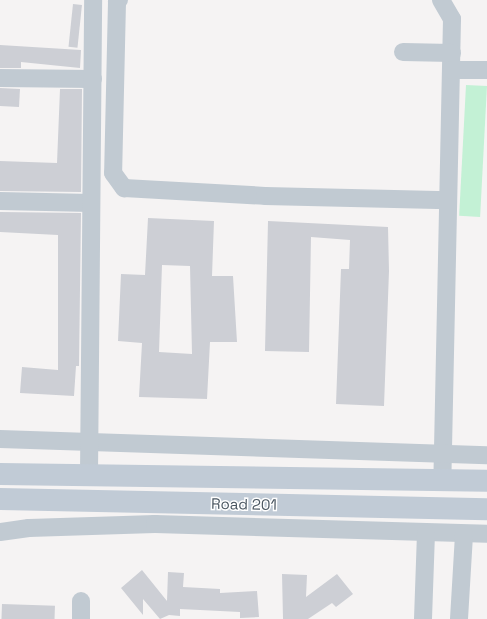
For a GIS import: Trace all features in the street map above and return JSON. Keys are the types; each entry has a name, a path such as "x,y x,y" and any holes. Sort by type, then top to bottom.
{"main road":[{"name":"Road 201","path":"0,474 487,481"},
{"name":"Road 201","path":"0,499 487,509"}],"street":[{"path":"89,475 93,0"},
{"path":"120,0 117,2 113,173 124,188 265,196 448,200"},
{"path":"441,0 452,19 442,481"},
{"path":"403,52 487,70"},
{"path":"0,78 93,79"},
{"path":"0,200 91,203"},
{"path":"0,439 90,444 487,455"},
{"path":"0,532 29,528 155,524 426,534 487,534"},
{"path":"423,619 426,534"},
{"path":"459,619 464,534"},
{"path":"81,601 81,619"}],"green space":[{"path":"466,85 487,86 480,217 459,216"}],"building":[{"path":"73,4 82,5 77,48 69,47"},
{"path":"0,45 81,50 80,68 21,62 21,68 0,68"},
{"path":"0,88 20,89 19,107 0,106"},
{"path":"60,89 82,89 81,192 0,191 0,161 57,163"},
{"path":"0,212 81,213 79,366 76,366 74,396 20,393 22,367 58,370 58,235 0,232"},
{"path":"148,218 214,221 212,276 233,276 237,342 210,342 207,399 139,397 142,343 118,341 121,274 145,275","holes":["162,265 190,266 192,354 159,352"]},
{"path":"268,221 388,227 389,271 384,406 336,404 341,269 349,269 350,240 311,237 309,352 265,351"},
{"path":"142,570 167,601 168,572 184,573 183,587 220,589 220,593 257,591 259,617 240,618 240,612 180,609 180,616 169,615 160,619 143,599 143,615 121,588"},
{"path":"282,574 307,575 306,597 337,574 353,594 336,607 332,603 308,619 283,619"},
{"path":"2,604 55,606 55,619 1,619"}]}
